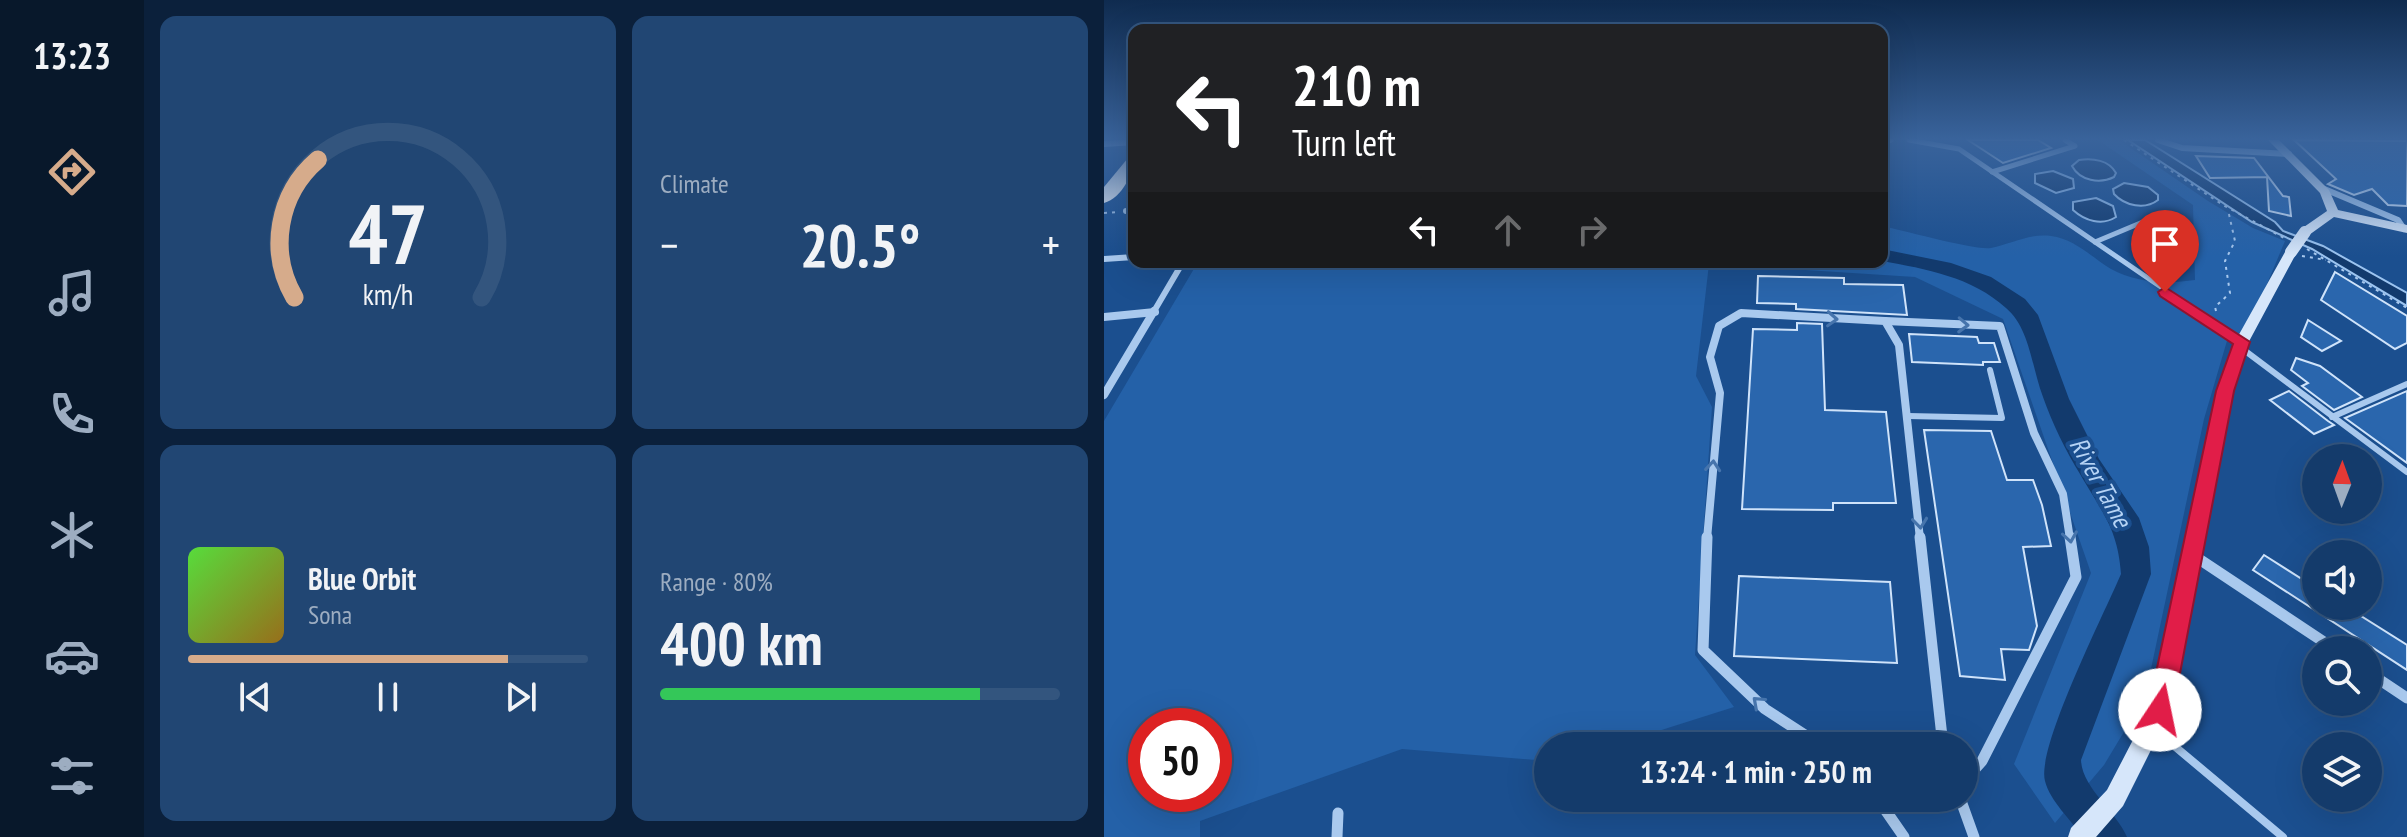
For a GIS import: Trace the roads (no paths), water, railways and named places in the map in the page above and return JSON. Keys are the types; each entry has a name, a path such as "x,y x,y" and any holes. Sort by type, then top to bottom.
{"highway":[{"path":"1104,198 1119,179"}],"main road":[{"path":"2313,179 2321,188 2333,212 2406,229"},
{"path":"2080,837 2115,798 2160,710 2225,391 2240,344 2305,232 2333,212"}],"street":[{"path":"2321,188 2398,220 2406,229"},
{"path":"1104,259 1128,257"},
{"path":"1104,395 1180,268"},
{"path":"1104,317 1155,312"},
{"path":"1800,732 1765,709 1703,650 1707,538 1720,393 1710,357 1719,326 1741,313 2000,326 2034,433 2063,494 2076,577 1978,765"},
{"path":"1885,321 1899,345 1942,732"},
{"path":"2192,554 2315,636"},
{"path":"2382,681 2407,698"},
{"path":"1887,812 1904,837"},
{"path":"1965,812 1974,837"},
{"path":"1337,837 1338,813"}],"lane":[{"path":"2002,179 2240,344 2407,472"},
{"path":"2095,242 2162,214"},
{"path":"1908,416 2002,418 1990,370"},
{"path":"2332,417 2407,384"},
{"path":"2151,726 2283,837"}],"waterway":[{"name":"River Tame","path":"1888,256 1964,274 2001,292 2017,305 2030,320 2056,399 2089,466 2124,518 2134,547 2136,574 2063,760 2063,779 2107,837"}]}
